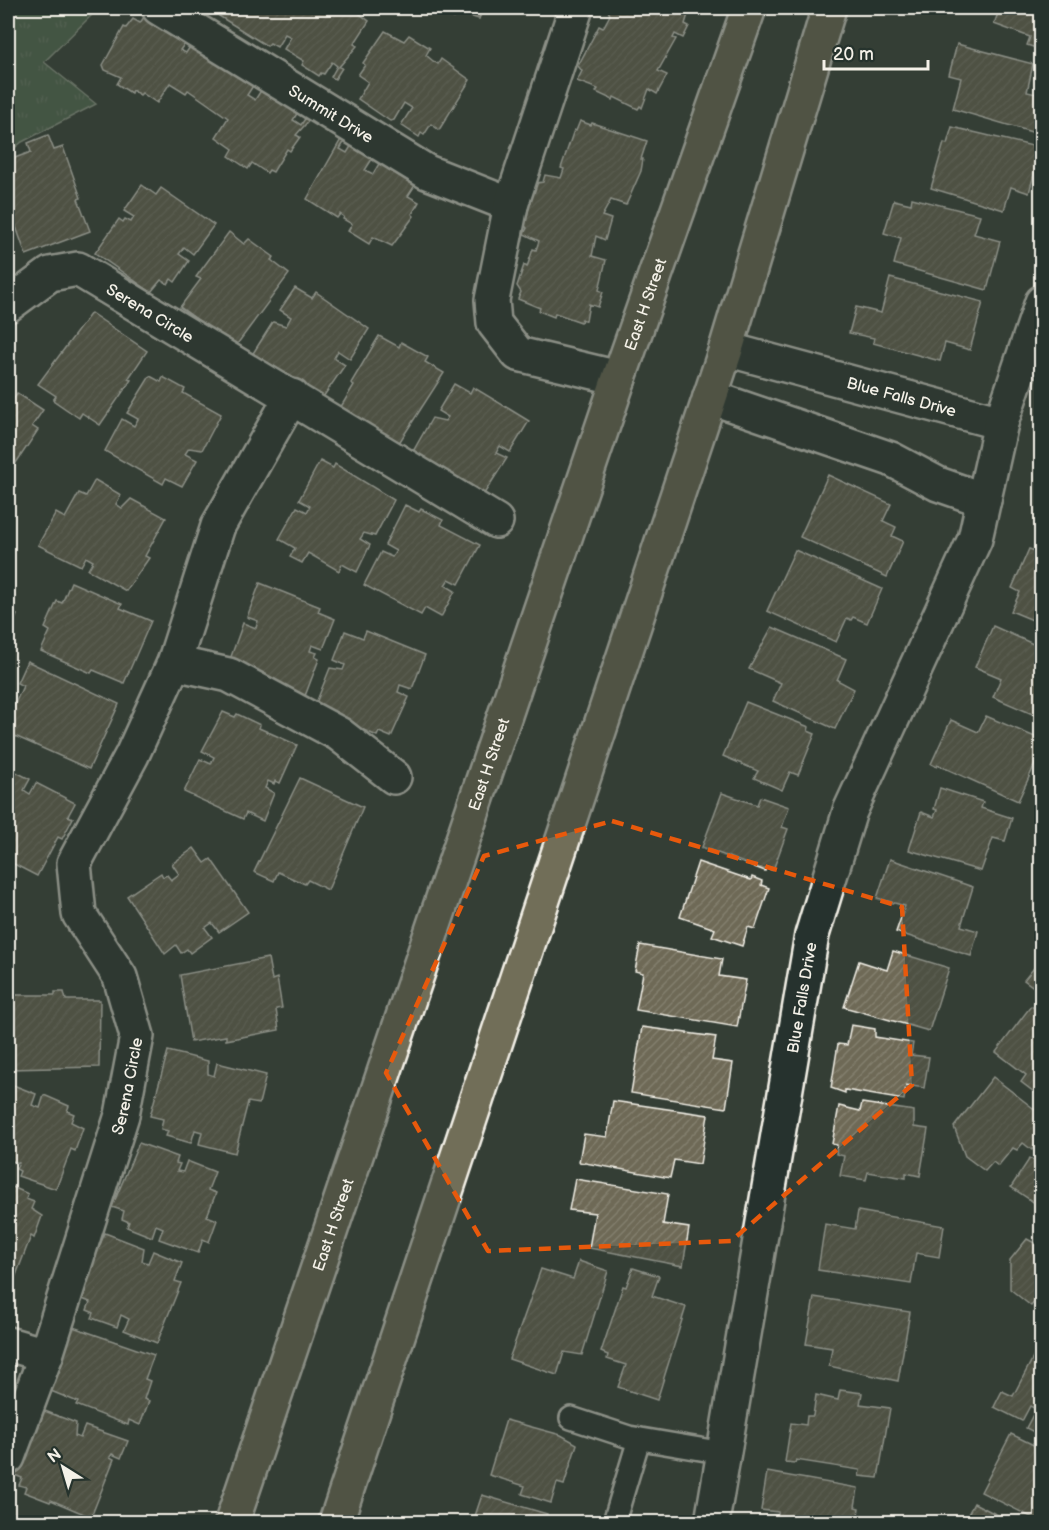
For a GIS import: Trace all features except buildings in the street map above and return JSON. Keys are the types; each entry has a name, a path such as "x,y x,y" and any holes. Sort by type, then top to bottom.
{"main road":[{"name":"East H Street","path":"232,1522 619,378 749,8"},
{"path":"336,1522 726,349 829,8"}],"street":[{"name":"Summit Drive","path":"159,8 427,172 511,205"},
{"path":"576,8 511,205 492,300 494,322 518,354 619,378"},
{"name":"Serena Circle","path":"8,305 50,274 78,269 496,520"},
{"path":"1001,423 1041,302"},
{"name":"Blue Falls Drive","path":"712,1522 812,935 850,811 975,539 1001,423 726,349"},
{"name":"Serena Circle","path":"8,1457 46,1355 122,1115 137,1036 120,977 79,914 74,863 132,755 174,663 218,526 292,396"},
{"path":"710,397 860,447 891,459 938,484 984,500"},
{"path":"174,663 230,675 339,734 394,777"},
{"path":"8,1344 46,1355"}],"lane":[{"path":"571,1418 639,1439 724,1453"},
{"path":"614,1522 639,1439"}],"highlighted area":[{"path":"612,821 902,907 912,1085 731,1241 488,1251 386,1073 484,856"}],"green space":[{"path":"8,8 99,8 44,62 96,104 22,142 8,153"}]}
